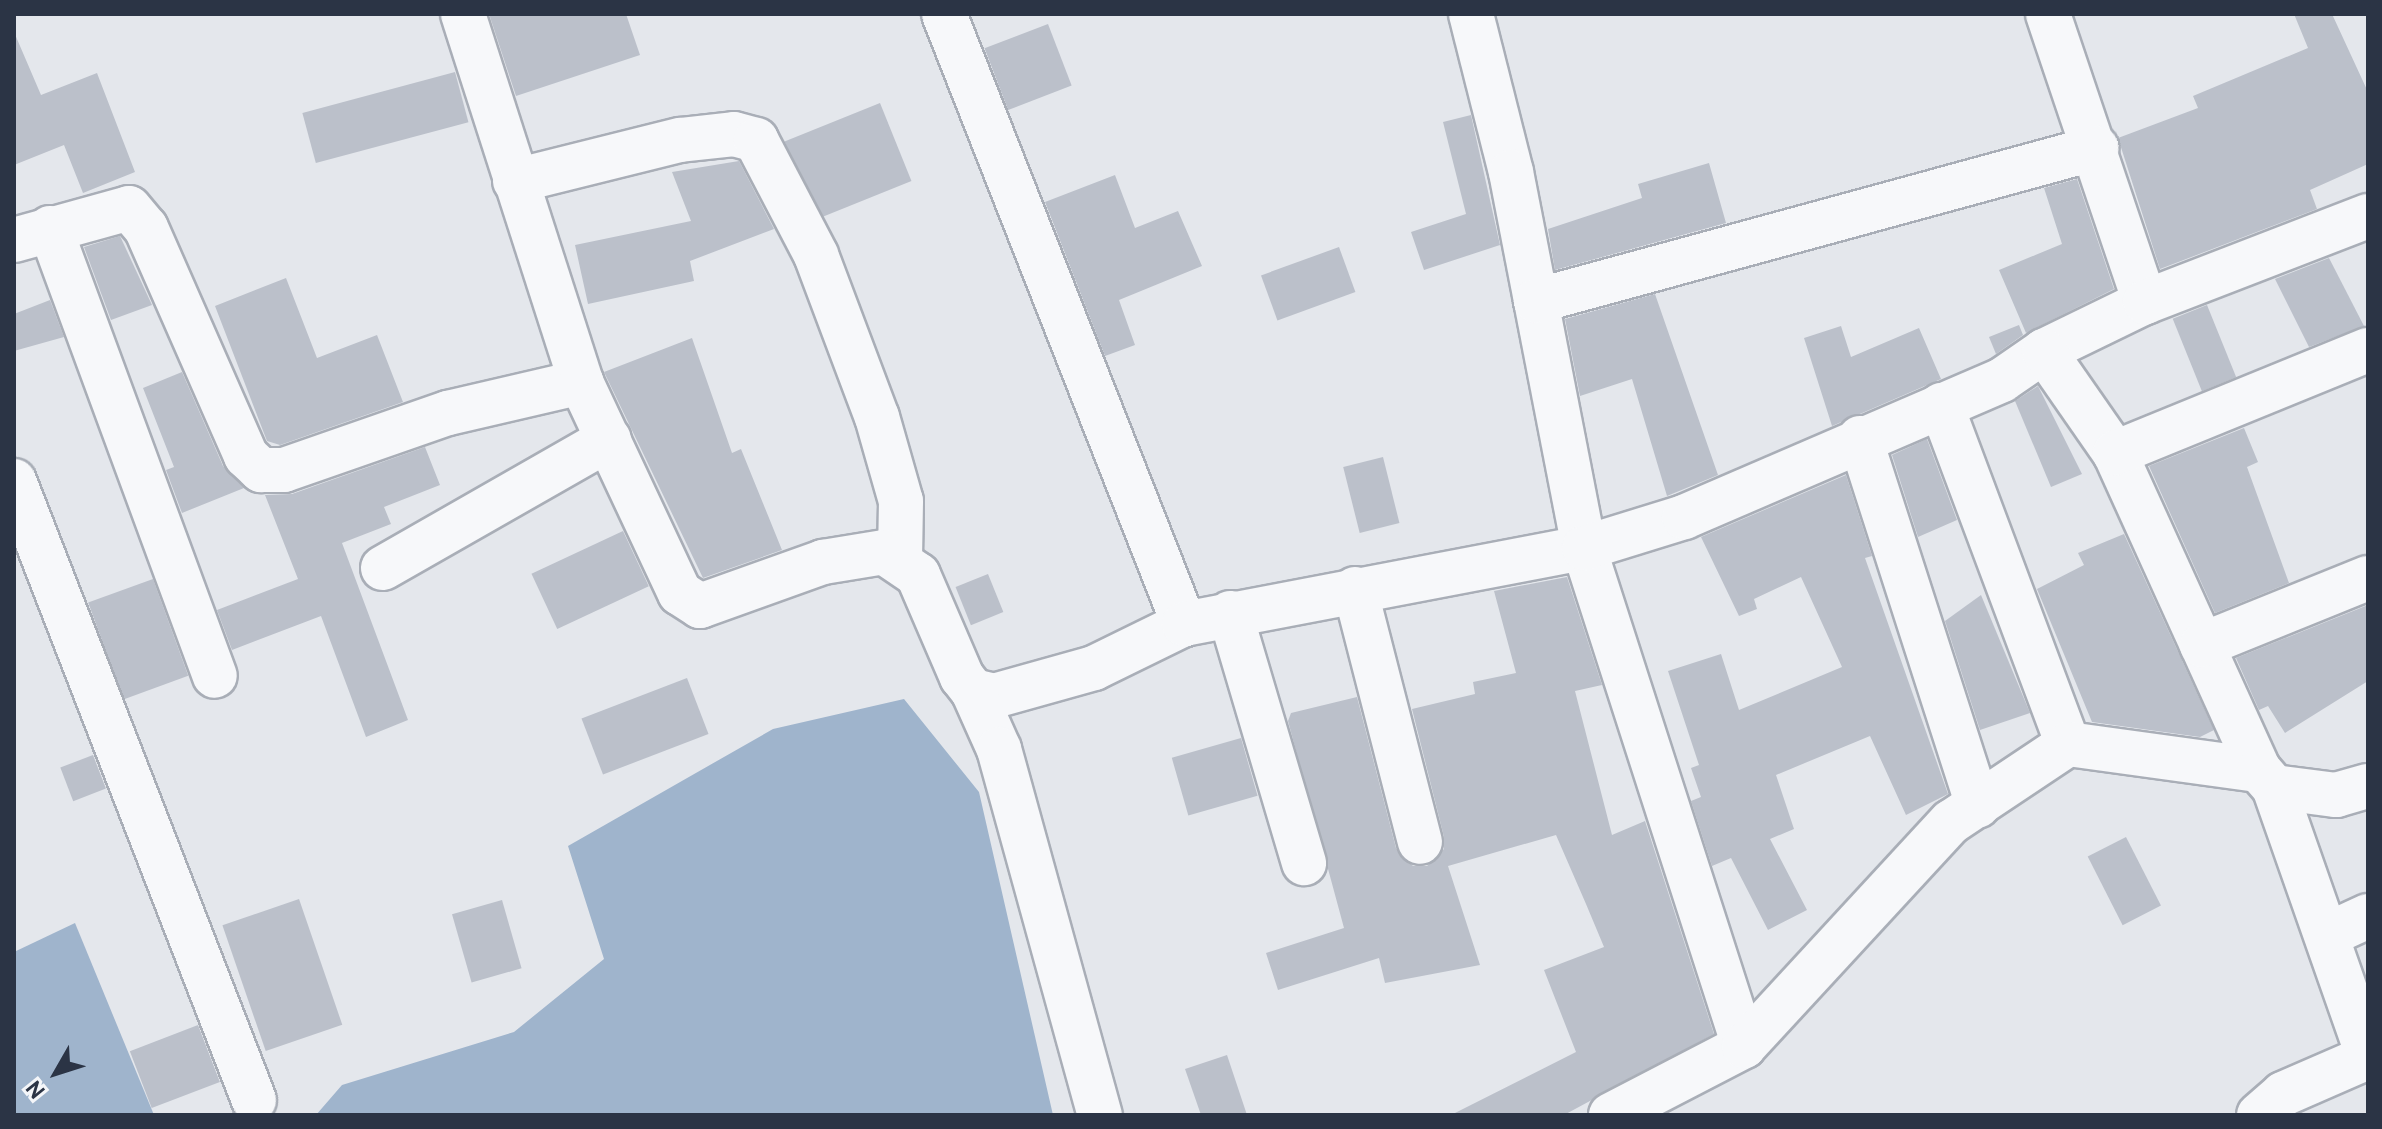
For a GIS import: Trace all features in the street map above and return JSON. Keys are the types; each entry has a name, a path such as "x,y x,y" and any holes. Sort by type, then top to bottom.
{"street":[{"path":"463,14 581,382 680,593 700,606 823,562 884,552 900,557 918,575 999,749 1100,1115"},
{"path":"944,14 1184,624"},
{"path":"1471,14 1536,301 1584,548 1744,1046"},
{"path":"2048,14 2096,148 2145,302"},
{"path":"515,181 680,140 734,134 756,140 816,255 877,417 901,501 900,557"},
{"path":"1536,301 2096,148"},
{"path":"215,676 32,234 129,208 146,228 246,456 261,470 284,470 448,413 581,382"},
{"path":"973,691 994,696 1094,668 1184,624 1355,589 1584,548 1684,517 1860,438 2002,380 2044,351 2145,302 2368,216"},
{"path":"2115,453 2368,350"},
{"path":"2044,351 2115,453 2272,791 2324,922 2368,1057 2283,1094 2259,1115"},
{"path":"1941,405 2068,744"},
{"path":"1860,438 1978,805"},
{"path":"383,568 609,439"},
{"path":"14,481 254,1100"},
{"path":"2202,645 2368,578"},
{"path":"1355,589 1420,842"},
{"path":"1230,613 1304,863"},
{"path":"1611,1115 1744,1046 1951,822 2068,744 2272,791 2336,795 2368,786"},
{"path":"2324,922 2368,916"}],"water":[{"path":"904,699 979,792 1053,1115 316,1115 342,1085 514,1032 604,959 568,846 773,729"},
{"path":"75,923 154,1115 14,1115 14,952"}],"building":[{"path":"489,14 626,14 640,55 516,96"},
{"path":"2294,14 2332,14 2368,92 2368,164 2310,190 2317,209 2160,269 2118,138 2198,108 2193,96 2308,48"},
{"path":"1048,24 1072,86 1008,110 985,48"},
{"path":"14,32 41,95 97,73 135,172 83,193 64,145 14,165"},
{"path":"455,72 468,122 316,163 302,113"},
{"path":"880,103 911,181 816,219 785,142"},
{"path":"1471,115 1500,245 1424,270 1411,232 1466,214 1443,122"},
{"path":"739,161 774,229 690,261 694,281 588,304 575,245 691,221 672,172"},
{"path":"1709,163 1726,223 1555,270 1548,229 1642,198 1638,184"},
{"path":"1115,175 1135,228 1178,211 1202,266 1119,300 1135,345 1105,356 1045,202"},
{"path":"2077,179 2114,289 2026,333 1999,270 2062,244 2044,188"},
{"path":"120,236 152,305 111,320 84,247"},
{"path":"1339,247 1355,292 1277,320 1261,275"},
{"path":"2329,258 2364,326 2309,347 2275,279"},
{"path":"286,278 317,358 377,335 403,402 280,445 267,441 215,306"},
{"path":"1655,294 1718,475 1667,496 1632,379 1580,396 1565,319"},
{"path":"50,300 64,337 14,351 14,314"},
{"path":"2207,305 2236,377 2202,391 2173,319"},
{"path":"2019,325 2023,335 1996,354 1989,337"},
{"path":"1841,326 1851,357 1919,328 1941,379 1832,426 1804,338"},
{"path":"692,338 732,453 741,449 782,550 703,578 604,372"},
{"path":"182,372 223,466 244,488 182,513 166,470 174,467 143,388"},
{"path":"2038,386 2082,474 2051,487 2015,401"},
{"path":"2244,428 2258,462 2247,467 2289,583 2215,613 2149,466"},
{"path":"1927,439 1957,520 1918,537 1892,455"},
{"path":"425,447 440,485 384,507 391,524 342,543 408,720 366,737 321,616 232,650 217,610 298,579 265,495 292,494"},
{"path":"1383,457 1399,523 1360,533 1343,467"},
{"path":"1846,475 1872,556 1865,558 1948,794 1906,815 1870,736 1776,775 1794,829 1770,839 1807,910 1768,930 1731,858 1712,866 1691,801 1701,797 1691,768 1699,765 1668,671 1721,654 1739,710 1842,667 1801,577 1754,599 1757,609 1739,616 1701,537"},
{"path":"623,531 649,586 557,629 531,574"},
{"path":"2124,534 2214,730 2200,737 2092,722 2037,589 2084,565 2078,553"},
{"path":"988,574 1003,612 971,625 956,587"},
{"path":"1567,577 1602,685 1575,691 1612,835 1645,821 1714,1034 1564,1115 1451,1115 1576,1052 1544,970 1604,947 1556,835 1448,866 1480,965 1385,983 1379,958 1278,990 1266,953 1344,928 1288,721 1291,713 1357,697 1396,848 1413,866 1427,866 1444,849 1444,837 1412,709 1475,694 1473,682 1516,673 1494,591"},
{"path":"153,579 188,676 123,699 88,603"},
{"path":"1981,595 2030,713 1980,730 1945,621"},
{"path":"2368,605 2368,681 2285,733 2268,706 2259,710 2236,658"},
{"path":"687,678 709,734 603,775 582,718"},
{"path":"1241,738 1258,796 1188,816 1172,758"},
{"path":"93,755 106,789 73,801 60,768"},
{"path":"2126,837 2161,906 2123,925 2088,857"},
{"path":"299,899 342,1025 266,1051 222,925"},
{"path":"502,900 522,968 472,983 452,914"},
{"path":"198,1025 220,1082 152,1108 130,1051"},
{"path":"1227,1055 1247,1115 1201,1115 1185,1069"}]}
